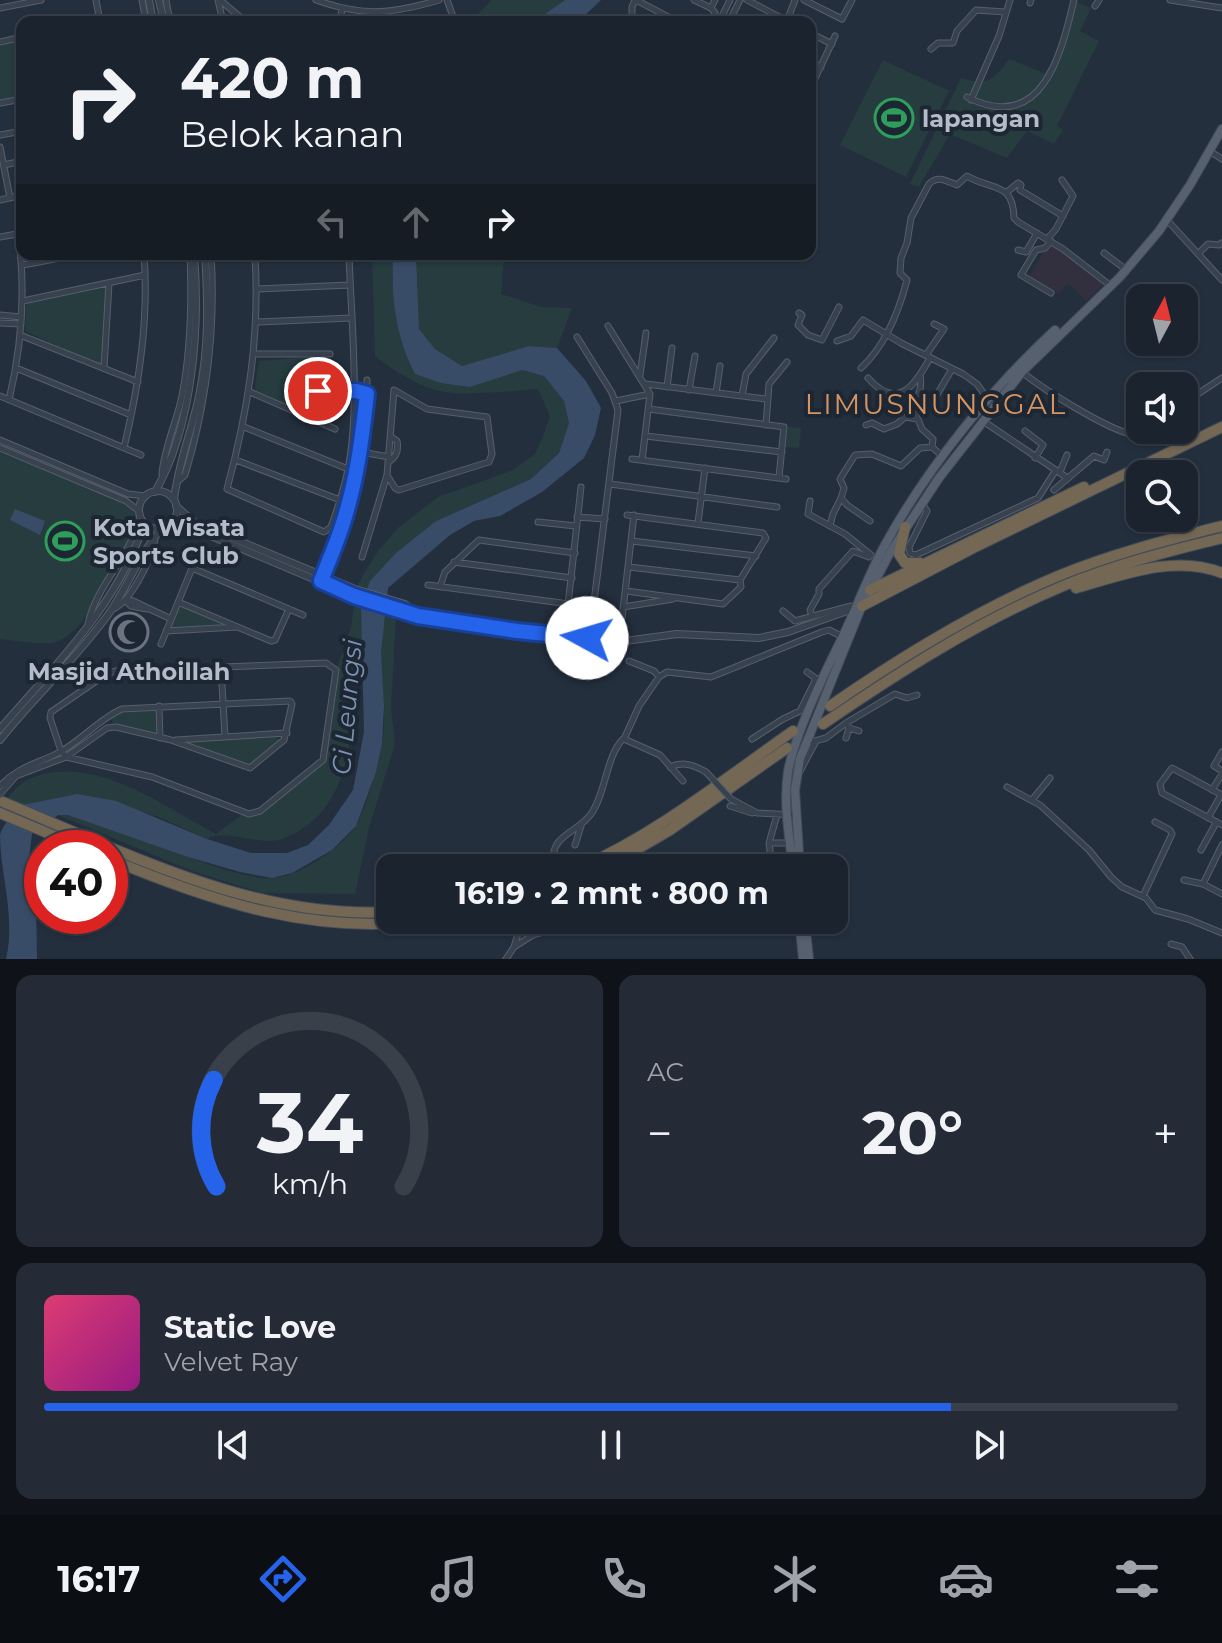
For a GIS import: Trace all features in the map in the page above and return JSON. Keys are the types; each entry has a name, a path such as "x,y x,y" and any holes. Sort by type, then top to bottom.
{"highway":[{"path":"867,589 1222,421"},
{"path":"855,606 1222,427"},
{"path":"830,706 914,650 991,607 1060,576 1161,541 1222,524"},
{"path":"905,527 898,548 901,559 912,564 930,560"},
{"path":"823,724 920,659 1030,601 1109,570 1222,538"},
{"path":"1030,601 1149,568 1187,564 1222,573"},
{"path":"608,854 664,821 793,731"},
{"path":"629,854 670,830 787,748"},
{"path":"1,803 57,830"},
{"path":"128,857 213,887 264,901 343,911 376,912"},
{"path":"128,866 210,898 262,911 343,923 376,922"}],"main road":[{"path":"867,589 884,546 914,496 943,457 1020,370 1126,270 1167,220 1211,152 1222,129"},
{"path":"833,655 846,619 905,527 983,421 992,403"},
{"path":"796,854 786,815 797,776 811,743 873,557 884,546"},
{"path":"791,854 786,792 793,752 855,606"},
{"path":"802,934 806,959"},
{"path":"805,934 806,959"}],"street":[{"path":"0,8 41,0"},
{"path":"219,0 239,16"},
{"path":"316,0 342,10 370,13 401,11 439,0"},
{"path":"636,0 667,16"},
{"path":"694,0 711,8 714,16"},
{"path":"711,8 715,0"},
{"path":"747,0 777,16"},
{"path":"804,0 842,19 852,0"},
{"path":"1010,0 999,36 969,98 999,108 1021,104 1033,97 1052,72 1063,47 1074,0"},
{"path":"1170,0 1222,8"},
{"path":"340,16 342,10"},
{"path":"931,49 938,43 953,43 957,31 976,10 1005,12"},
{"path":"816,36 832,44"},
{"path":"816,77 835,36"},
{"path":"816,65 821,67"},
{"path":"0,147 10,198"},
{"path":"1211,152 1222,159"},
{"path":"4,165 16,162"},
{"path":"861,368 894,320 907,280 900,273 899,265 911,218 929,184 940,179 960,185 967,176 1007,192 1014,201 1014,218 1111,286"},
{"path":"1051,293 1021,276 1036,250 1045,248 1073,194 1062,180"},
{"path":"1007,192 1018,183 1021,191 1063,216"},
{"path":"0,200 16,196"},
{"path":"1167,220 1222,280"},
{"path":"1018,250 1026,252 1037,233"},
{"path":"1198,254 1208,244 1222,243"},
{"path":"1104,253 1126,270"},
{"path":"9,400 20,335 23,260"},
{"path":"23,265 49,260"},
{"path":"124,448 143,343 144,260"},
{"path":"183,402 192,260"},
{"path":"155,492 163,479 183,402 195,335 196,281 193,260"},
{"path":"206,260 210,292"},
{"path":"0,740 85,646 112,609 156,536 176,517 177,483 201,402 211,260"},
{"path":"255,260 258,322 255,354 244,427 228,491 322,532 331,527 348,469 354,390 349,260"},
{"path":"23,301 145,275"},
{"path":"191,288 196,281"},
{"path":"104,368 109,283"},
{"path":"257,289 350,285"},
{"path":"799,313 802,315 798,325 808,335 822,340 839,307"},
{"path":"0,315 21,320"},
{"path":"258,322 351,318"},
{"path":"0,323 21,320"},
{"path":"837,341 855,332 863,320 977,384 992,403"},
{"path":"868,378 873,384 898,394 910,389 944,329 934,324"},
{"path":"608,326 650,394 642,460"},
{"path":"640,377 646,333"},
{"path":"20,335 138,382"},
{"path":"577,337 616,401 618,419 591,638"},
{"path":"742,396 746,374 774,338"},
{"path":"667,387 672,348"},
{"path":"255,354 330,354"},
{"path":"316,420 318,354"},
{"path":"689,390 695,356"},
{"path":"766,425 766,399 771,381 787,362"},
{"path":"716,393 720,366"},
{"path":"16,368 131,415"},
{"path":"935,398 952,369"},
{"path":"1020,370 1036,384 1126,432"},
{"path":"920,375 922,387 914,407 922,429 933,439 932,447"},
{"path":"1198,394 1222,378"},
{"path":"322,578 342,526 361,452 367,380"},
{"path":"319,382 367,394"},
{"path":"646,384 766,399"},
{"path":"318,391 354,390"},
{"path":"361,452 388,460 395,457 397,441 391,437 394,390 427,409 486,415 492,457 489,462 399,490 387,475"},
{"path":"250,392 335,429"},
{"path":"616,401 650,394"},
{"path":"0,396 141,455"},
{"path":"632,459 782,478 784,427 649,409"},
{"path":"866,425 872,423 884,429 905,417 918,419"},
{"path":"983,421 1066,477"},
{"path":"244,427 348,469"},
{"path":"1025,431 1043,445 1035,458"},
{"path":"646,436 782,452"},
{"path":"0,440 128,494 146,496 155,492 166,493 194,522 418,616 618,642 677,634 759,638 855,606"},
{"path":"830,526 844,488 840,479 855,455 872,454 897,466 920,448 932,447 943,457"},
{"path":"0,448 126,501 140,514 144,523 153,528 192,528 322,578"},
{"path":"1054,490 1094,456 1104,460 1107,452"},
{"path":"922,503 927,511 910,541 909,550 913,555 1038,498 1067,455"},
{"path":"236,460 340,500"},
{"path":"362,557 387,475 388,460"},
{"path":"698,523 705,468"},
{"path":"610,484 777,507"},
{"path":"567,614 581,487"},
{"path":"88,625 92,608 131,544 146,496"},
{"path":"841,498 870,521"},
{"path":"810,501 808,514 845,534 873,557"},
{"path":"622,618 632,541 631,515 763,533 766,538 740,580 738,590 723,604 626,591"},
{"path":"577,517 605,519"},
{"path":"538,522 576,526"},
{"path":"0,729 88,625 131,559 144,523"},
{"path":"112,609 126,600 150,558 156,536"},
{"path":"440,587 445,572 454,562 474,542 484,539 575,553"},
{"path":"632,541 756,556"},
{"path":"812,620 810,610 821,587 846,558 853,551 873,557"},
{"path":"161,644 197,556"},
{"path":"454,562 572,578"},
{"path":"629,567 740,580"},
{"path":"192,568 303,615"},
{"path":"428,585 569,604"},
{"path":"623,607 674,599"},
{"path":"126,600 171,619"},
{"path":"178,602 274,640 289,609"},
{"path":"783,611 795,621 846,619"},
{"path":"166,631 239,627"},
{"path":"555,854 561,839 583,822 594,808 621,739 624,739 639,706 659,677 667,672 711,677 822,632 829,630 839,635"},
{"path":"629,661 654,671 659,677"},
{"path":"326,663 336,670 323,760 260,811 244,813 152,777 64,754 50,718 51,712 108,673 326,663"},
{"path":"221,667 225,737"},
{"path":"807,672 815,681"},
{"path":"752,739 800,711 815,681 824,676"},
{"path":"811,743 836,733 895,694 907,698 917,695"},
{"path":"0,786 19,769 64,754 112,713 122,709 290,701 292,704 284,740 255,765 245,768 171,740 116,727 107,728 64,754 16,776 1,803"},
{"path":"159,706 160,738"},
{"path":"112,713 116,727"},
{"path":"847,725 859,731"},
{"path":"846,738 847,725"},
{"path":"171,740 287,733"},
{"path":"624,739 654,751 683,781"},
{"path":"1212,790 1222,773 1214,766 1222,752"},
{"path":"670,767 681,763 706,772 730,803 757,813 786,815 769,843 770,854"},
{"path":"1201,850 1219,824 1208,819 1162,793 1160,784 1172,768 1221,795 1208,819"},
{"path":"1032,800 1050,778"},
{"path":"1007,787 1032,800 1089,850 1122,887 1143,896 1152,908 1222,933"},
{"path":"575,845 583,822"},
{"path":"1143,896 1172,834 1155,822"},
{"path":"769,843 790,843"},
{"path":"1203,884 1222,845"},
{"path":"1184,880 1203,884 1222,894"},
{"path":"506,959 518,934"},
{"path":"514,947 537,934"},
{"path":"1171,944 1182,947 1190,959"}],"shaded area":[{"path":"1051,244 1105,282 1087,301 1068,283 1058,293 1029,277"}],"green space":[{"path":"492,0 565,0 542,16 476,16"},
{"path":"1071,0 1091,8 1080,31 1099,41 1057,126 1063,130 1054,144 1027,131 1007,158 950,134 919,187 910,184 961,78 978,82 989,80 1009,59 1044,73 1055,59"},
{"path":"16,41 16,99 0,102 0,45"},
{"name":"lapangan","path":"883,60 949,91 906,177 840,145"},
{"path":"372,260 393,260 392,280 415,374 522,370 544,376 564,401 569,423 559,453 531,479 436,521 361,606 364,662 350,740 340,779 320,813 305,827 285,838 266,841 215,836 207,839 159,817 77,794 22,805 7,798 25,781 49,773 74,772 99,776 148,796 216,834 244,813 260,811 323,760 336,670 351,628 356,588 378,551 399,527 438,497 511,471 535,454 550,416 538,389 446,392 412,380 375,356"},
{"path":"416,260 504,260 501,294 541,307 572,308 557,348 529,346 462,366 435,349 419,329"},
{"path":"103,287 108,290 101,363 97,364 25,331 26,306 29,302"},
{"path":"311,357 316,362 314,408 310,414 256,393 259,361"},
{"path":"788,427 801,428 799,448 786,447"},
{"name":"Kota Wisata Sports Club","path":"0,452 121,501 136,517 128,546 94,604 76,628 56,642 0,639"},
{"path":"183,607 220,625 174,629 172,626 178,609"},
{"path":"386,612 396,614 391,709 395,744 369,828 355,894 262,893 192,871 128,844 128,833 229,871 274,878 296,872 340,844 359,820 382,746 382,638"},
{"path":"158,711 158,733 113,725 112,718 120,713"},
{"path":"277,737 280,742 250,766 188,745 192,741"},
{"path":"58,815 72,816 119,830 94,830"}],"water":[{"path":"565,0 601,0 584,16 542,16"},
{"path":"393,260 416,260 419,329 435,349 462,366 529,346 557,348 586,381 601,408 595,435 584,458 542,492 500,516 474,521 450,535 388,588 381,653 384,706 382,744 376,772 356,826 332,850 292,873 272,878 188,857 128,836 128,830 111,830 68,815 58,815 37,830 24,830 24,934 37,934 37,959 6,959 9,927 0,835 22,805 77,794 116,801 207,839 251,853 287,853 308,845 329,825 353,790 364,732 361,606 370,581 396,553 436,521 531,479 559,453 569,423 564,401 544,376 522,370 470,387 441,383 415,374 396,316"},
{"path":"15,509 45,521 40,535 10,520"}],"place":[{"name":"lapangan","path":"894,118"},
{"name":"Kota Wisata Sports Club","path":"65,541"},
{"name":"Masjid Athoillah","path":"129,632"}],"district":[{"name":"LIMUSNUNGGAL","path":"936,404"}],"route":[{"path":"318,391 367,394 354,487 339,537 321,581 354,596 418,616 587,638"}],"water label":[{"name":"Ci Leungsi","path":"347,707"}]}
